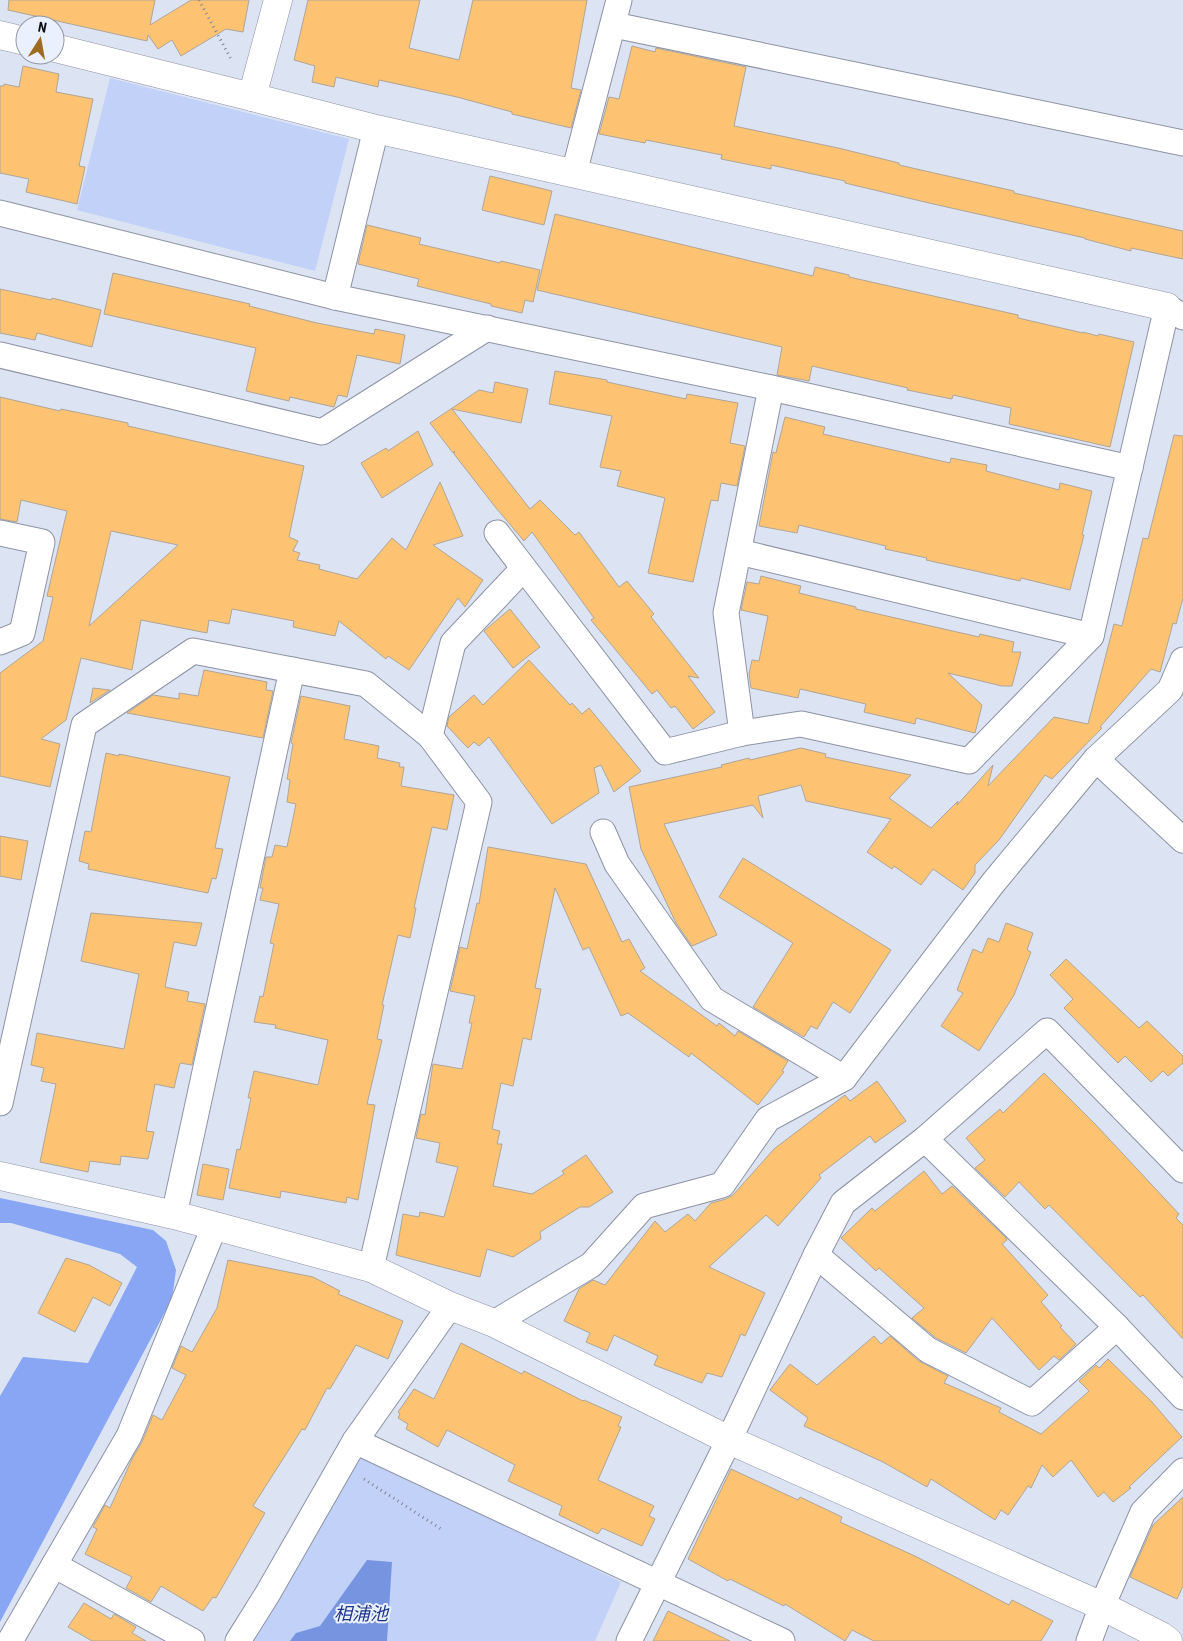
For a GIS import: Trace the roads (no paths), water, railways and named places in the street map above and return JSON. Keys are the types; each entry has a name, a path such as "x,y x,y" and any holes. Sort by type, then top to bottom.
{"street":[{"path":"252,97 278,0"},
{"path":"574,173 619,0"},
{"path":"614,25 1183,143"},
{"path":"0,35 15,39"},
{"path":"65,50 376,129 1175,312 1130,468 1091,636 969,761 801,724 742,733 665,752 523,570 497,533"},
{"path":"335,296 376,129"},
{"path":"0,213 335,296 772,388 1130,468"},
{"path":"0,355 322,432 487,328"},
{"path":"742,733 726,613 772,388"},
{"path":"0,532 42,542 22,633 0,642"},
{"path":"739,552 1091,636"},
{"path":"430,736 453,643 523,570"},
{"path":"0,1103 84,725 194,650 366,684 430,736 479,802 372,1268"},
{"path":"494,1322 591,1265 644,1206 722,1185 768,1119 844,1078 993,883 1096,759 1170,690 1183,660"},
{"path":"174,1215 292,670"},
{"path":"1096,759 1183,840"},
{"path":"603,832 617,864 712,999 844,1078"},
{"path":"629,1641 729,1440 816,1255 844,1203 925,1139 1047,1031 1183,1170"},
{"path":"925,1139 1117,1327 1183,1397"},
{"path":"0,1176 215,1225 372,1268 450,1306 494,1322 729,1440 1102,1606 1168,1641"},
{"path":"10,1641 129,1436 215,1225"},
{"path":"816,1255 928,1350 1032,1403 1117,1327"},
{"path":"238,1641 268,1593 355,1441 450,1306"},
{"path":"355,1441 782,1641"},
{"path":"1089,1641 1102,1606 1143,1512 1183,1471"},
{"path":"54,1565 192,1641"}],"water":[{"name":"相浦池","path":"367,1560 392,1562 387,1641 290,1641 296,1633 320,1626"}]}
